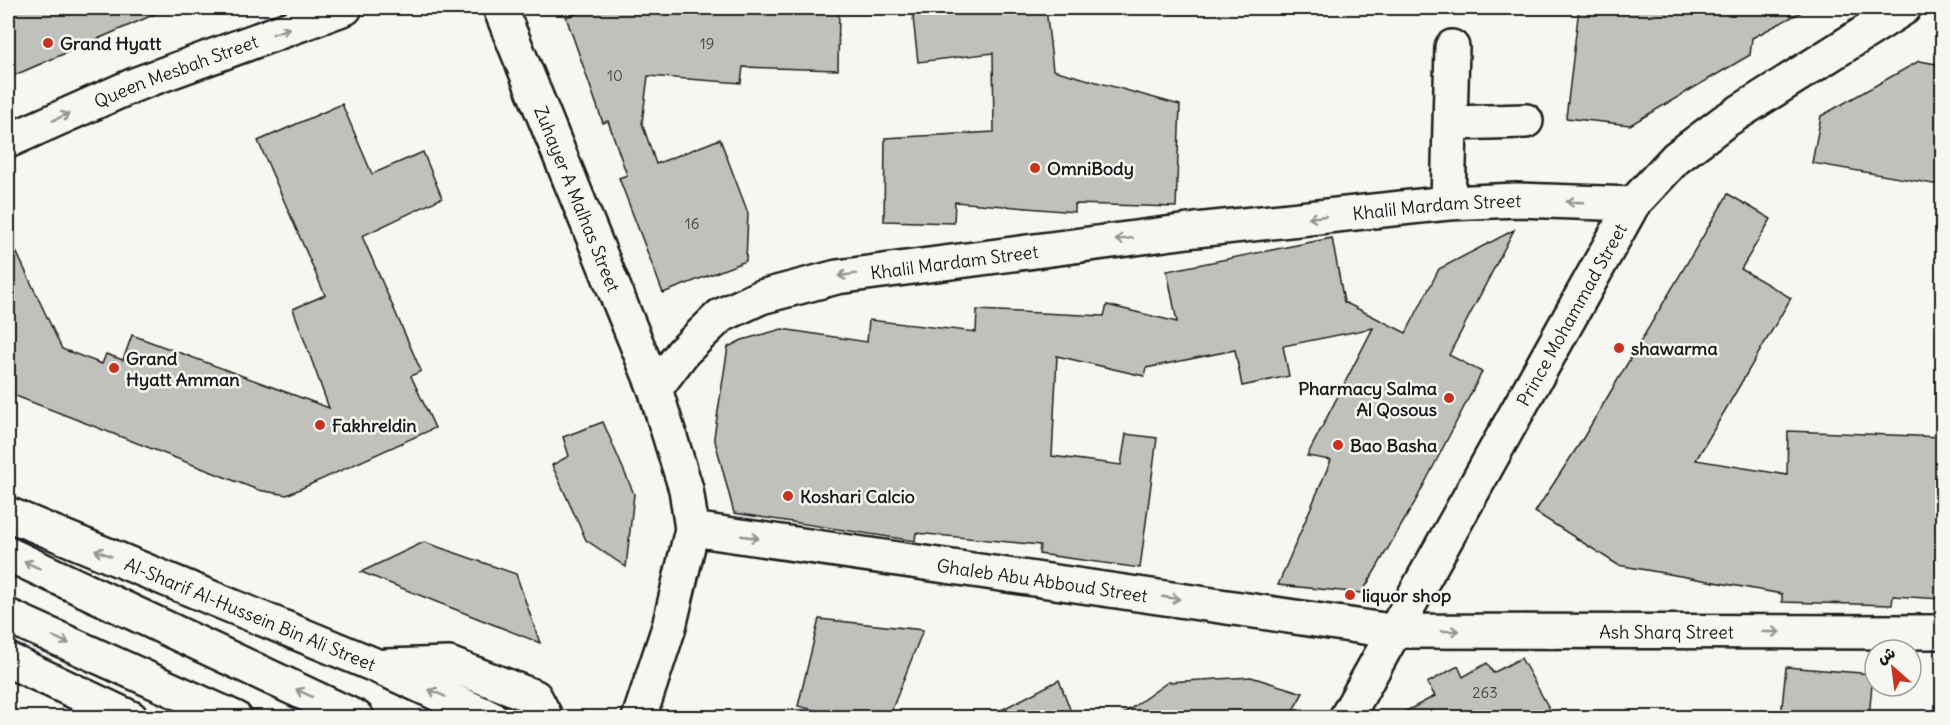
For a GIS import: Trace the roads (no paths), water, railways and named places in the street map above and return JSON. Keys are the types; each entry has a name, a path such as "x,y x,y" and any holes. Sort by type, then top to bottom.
{"street":[{"name":"Queen Mesbah Street","path":"8,141 134,85 345,8"},
{"name":"Zuhayer A Malhas Street","path":"500,8 655,389"},
{"name":"Prince Mohammad Street","path":"1346,717 1392,631 1633,204 1677,158 1725,121 1904,8"},
{"path":"1448,203 1452,47"},
{"path":"1451,123 1526,122"},
{"name":"Khalil Mardam Street","path":"655,389 683,352 720,316 761,297 837,277 1196,230 1448,203 1517,201 1633,204"},
{"path":"639,717 669,627 692,529 686,489 655,389"},
{"name":"Al-Sharif Al-Hussein Bin Ali Street","path":"8,514 377,666 491,717"},
{"name":"Ghaleb Abu Abboud Street","path":"692,529 1392,631"},
{"path":"8,554 357,717"},
{"path":"8,616 235,717"},
{"name":"Ash Sharq Street","path":"1392,631 1942,632"},
{"path":"8,660 131,717"},
{"path":"377,666 449,664 535,697 546,717"}],"place":[{"name":"Grand Hyatt","path":"48,43"},
{"name":"OmniBody","path":"1035,168"},
{"name":"shawarma","path":"1619,348"},
{"name":"Grand Hyatt Amman","path":"114,368"},
{"name":"Pharmacy Salma Al Qosous","path":"1449,398"},
{"name":"Fakhreldin","path":"320,425"},
{"name":"Bao Basha","path":"1338,445"},
{"name":"Koshari Calcio","path":"788,496"},
{"name":"liquor shop","path":"1350,595"}]}
